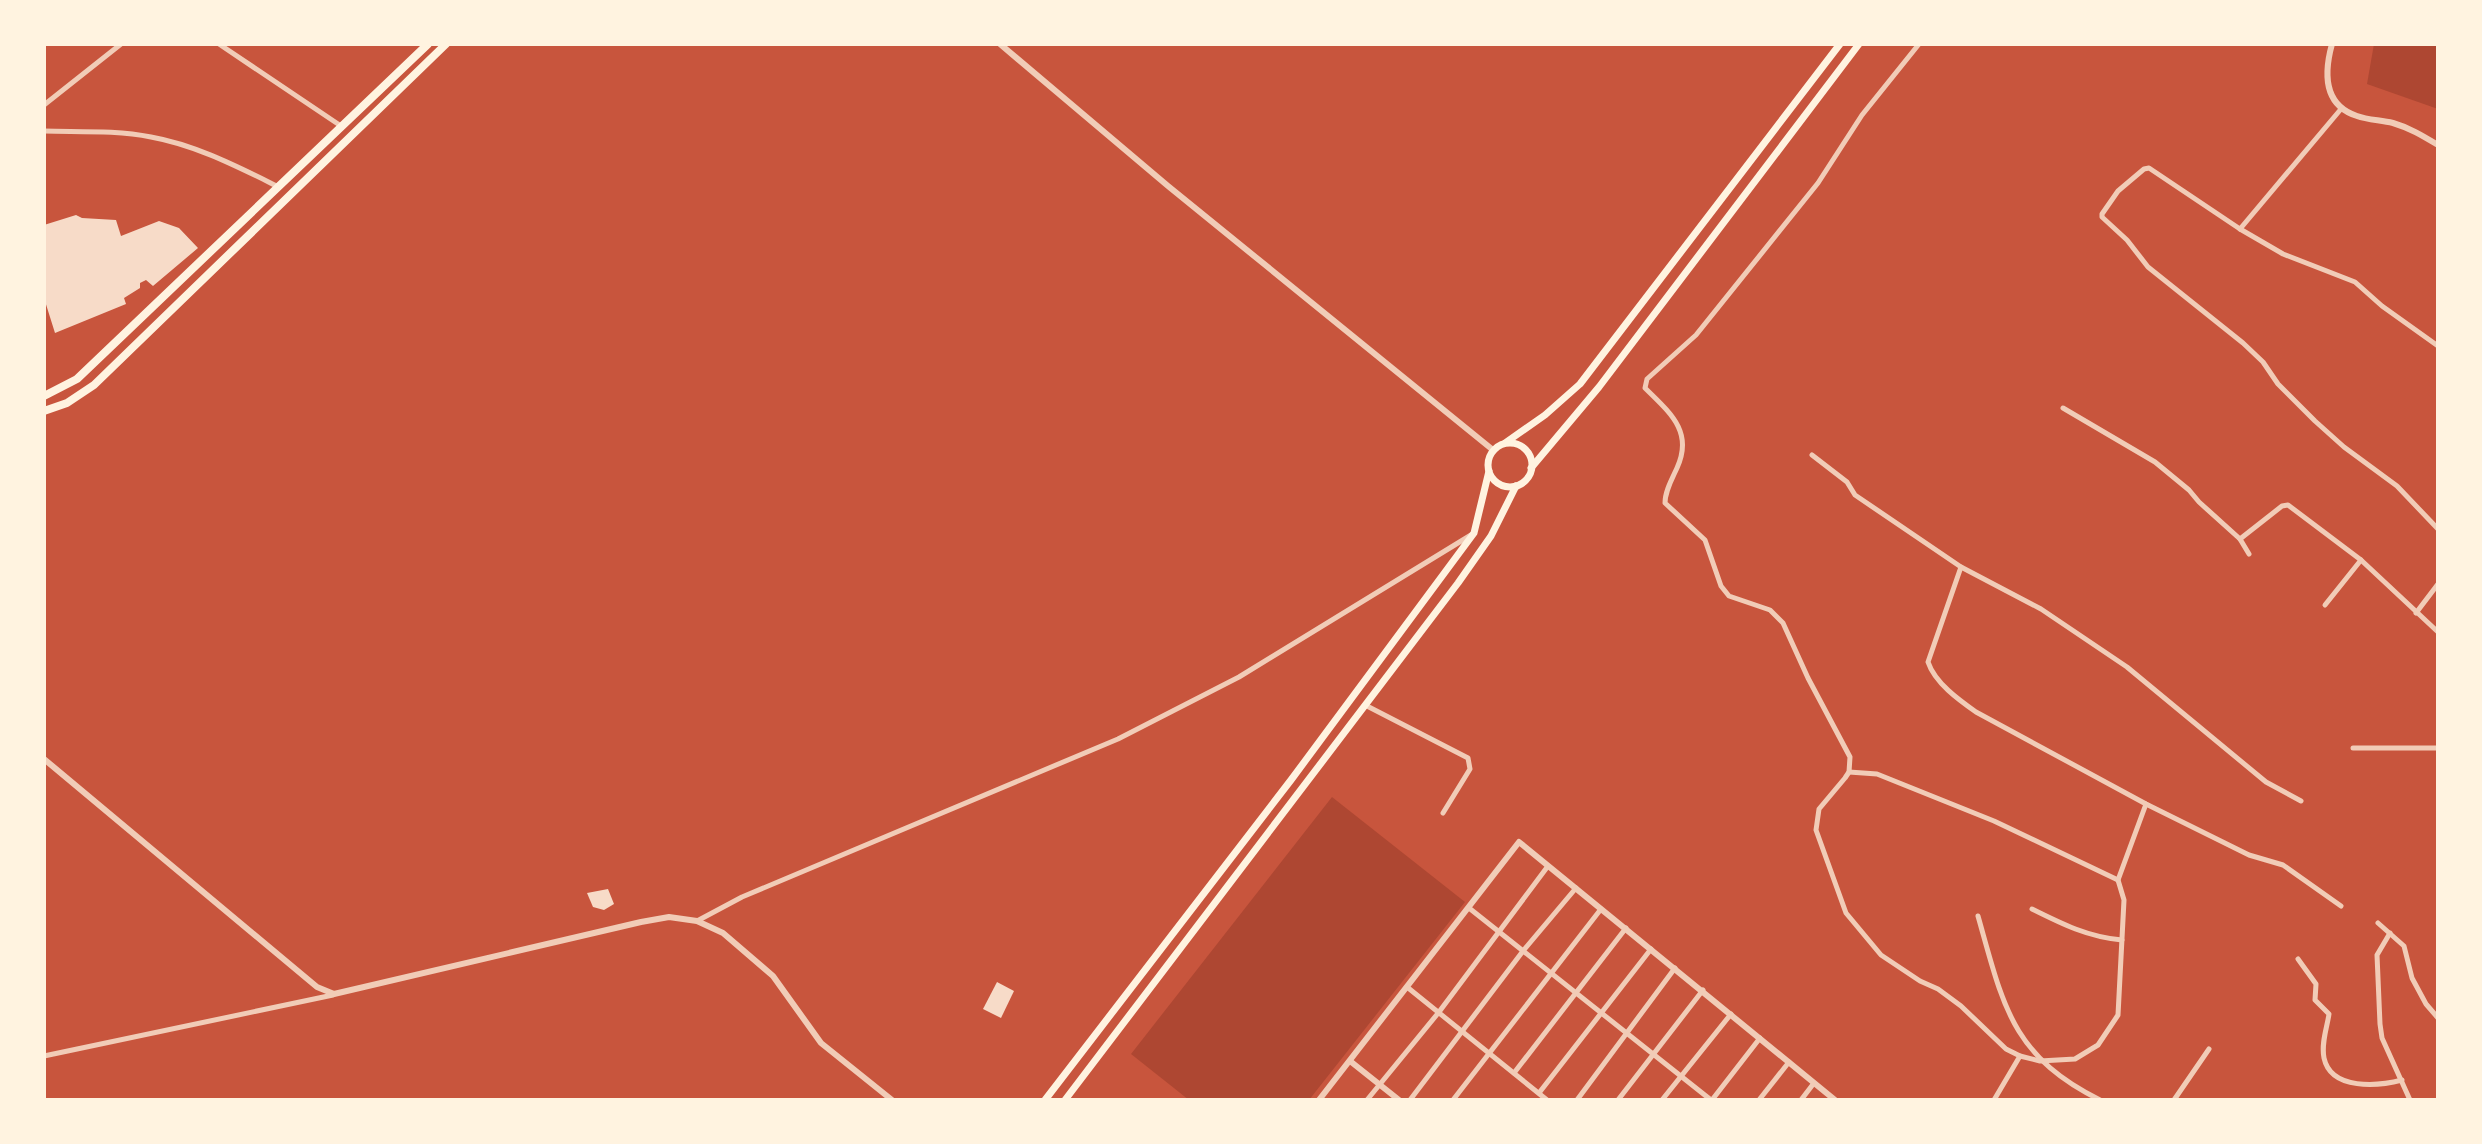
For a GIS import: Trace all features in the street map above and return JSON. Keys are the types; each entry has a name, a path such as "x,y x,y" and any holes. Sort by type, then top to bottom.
{"main road":[{"path":"44,396 77,379 428,44"},
{"path":"44,411 67,403 94,385 446,44"},
{"path":"1045,1100 1291,780 1474,533 1493,450 1545,415 1580,384 1840,44"},
{"path":"1531,468 1599,387 1859,44"},
{"path":"1065,1100 1491,536 1516,486 1529,476 1531,468 1528,452 1521,446 1505,443"},
{"path":"1489,471 1500,485 1516,486"}],"street":[{"path":"44,105 121,44"},
{"path":"219,44 342,127"},
{"path":"1000,44 1168,186 1493,450"},
{"path":"1919,44 1862,115 1818,183 1706,324 1644,384 1676,422 1684,441 1682,458 1666,492 1665,503 1705,540 1721,586 1729,596 1770,610 1783,623 1850,757 1849,772 1823,801 1816,818 1816,830 1846,913 1881,955 1961,1006 2006,1049 2040,1061 2075,1059 2098,1045 2118,1015 2124,900 2118,880 2146,804"},
{"path":"2332,44 2326,70 2330,95 2341,109 2357,117 2402,126 2438,145"},
{"path":"2240,229 2341,109"},
{"path":"44,131 148,136 217,157 279,187"},
{"path":"2438,346 2382,306 2355,282 2283,254 2149,168 2118,191 2102,215 2148,267 2243,343 2315,421 2397,486 2438,529"},
{"path":"2063,408 2155,462 2240,539 2249,554"},
{"path":"1812,455 1847,482 1855,495 1961,567 2041,609 2127,667 2266,782 2301,801"},
{"path":"2240,539 2282,506 2288,505 2361,560 2438,632"},
{"path":"697,921 742,897 1118,739 1239,677 1474,533"},
{"path":"2325,605 2361,560"},
{"path":"1961,567 1928,662 1930,669 1955,697 1976,712 2146,804 2249,855 2283,865 2341,906"},
{"path":"2416,613 2438,584"},
{"path":"1365,705 1468,758 1470,769 1443,813"},
{"path":"2353,748 2438,748"},
{"path":"44,759 317,987 334,994"},
{"path":"1849,772 1877,774 1994,821 2118,880"},
{"path":"1319,1100 1519,842 1835,1100"},
{"path":"1367,1100 1439,1012 1548,866"},
{"path":"1410,1100 1523,951 1576,888"},
{"path":"1469,908 1711,1100 1760,1038"},
{"path":"1453,1100 1601,909"},
{"path":"2032,909 2077,931 2122,940"},
{"path":"1978,916 2005,1008 2040,1061 2100,1100"},
{"path":"44,1056 334,994 669,917 697,921 723,933 773,976 821,1043 892,1100"},
{"path":"2378,923 2404,946 2412,978 2426,1004 2438,1018"},
{"path":"1514,1073 1626,928"},
{"path":"2390,933 2377,955 2380,1024 2382,1038 2410,1100"},
{"path":"1539,1093 1651,949"},
{"path":"2298,959 2316,984 2315,1000 2329,1014 2324,1055 2329,1070 2343,1079 2366,1085 2402,1080"},
{"path":"1577,1100 1675,968"},
{"path":"1407,987 1547,1100"},
{"path":"1618,1100 1703,990"},
{"path":"1662,1100 1731,1014"},
{"path":"2174,1100 2209,1049"},
{"path":"1994,1100 2020,1056"},
{"path":"1350,1061 1399,1100"},
{"path":"1759,1100 1789,1062"},
{"path":"1801,1100 1814,1083"}],"shaded area":[{"path":"2374,44 2438,44 2438,109 2367,84"},
{"path":"1332,797 1465,902 1309,1100 1189,1100 1131,1054"}],"building":[{"path":"76,215 116,220 121,236 159,221 179,228 198,248 153,286 146,280 140,283 140,288 124,298 126,304 55,333 44,298 44,225"},
{"path":"608,889 614,904 604,910 593,907 587,893"},
{"path":"997,982 1014,991 1001,1018 983,1009"}]}
